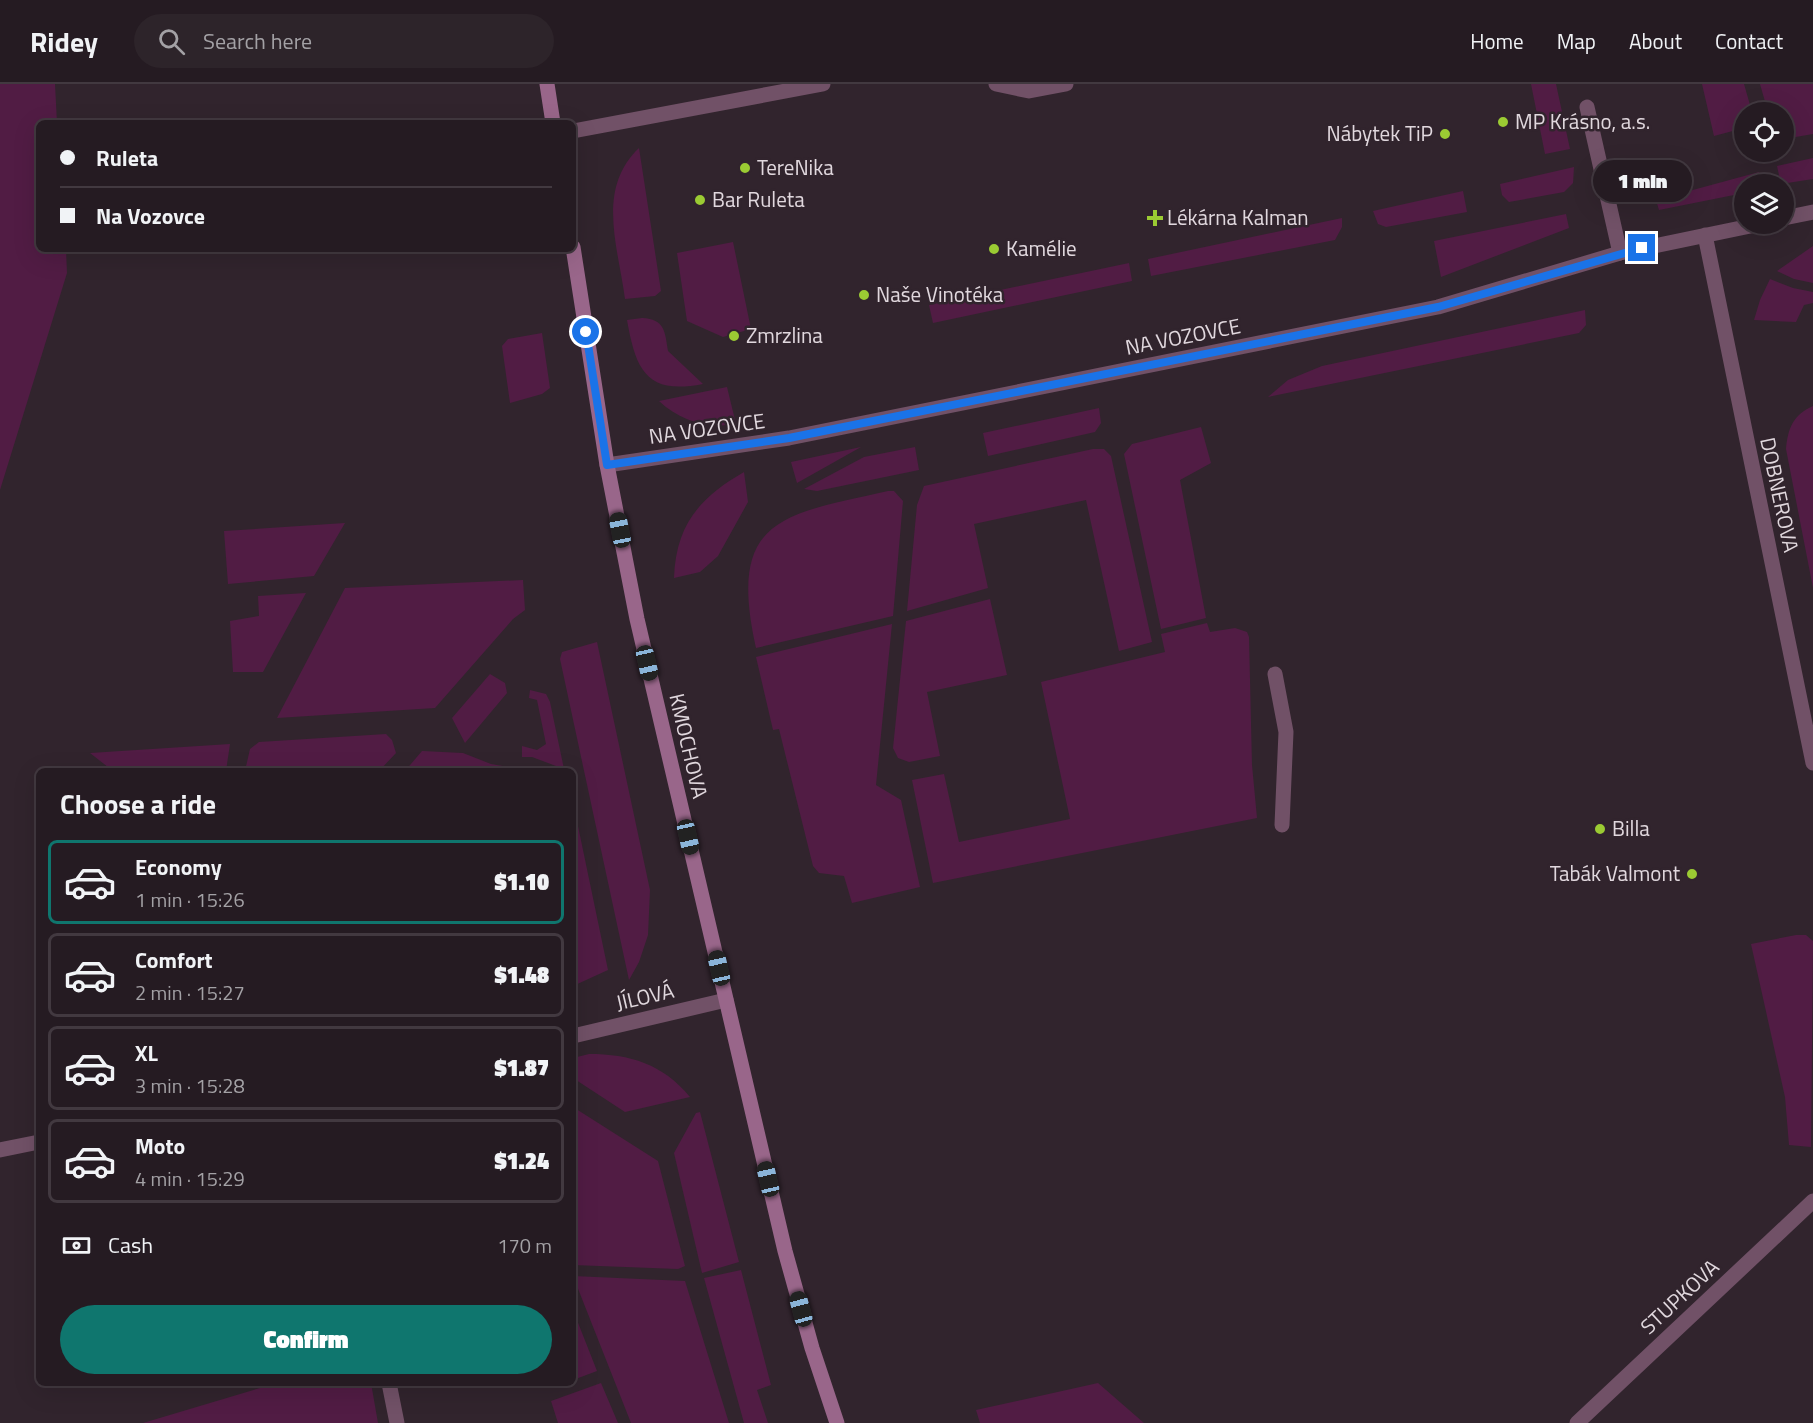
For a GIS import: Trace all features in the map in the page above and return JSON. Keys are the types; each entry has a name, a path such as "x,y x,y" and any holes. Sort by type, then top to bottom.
{"street":[{"path":"548,84 554,120"},
{"path":"576,130 823,84"},
{"path":"996,84 1029,91 1066,84"},
{"path":"1587,107 1620,253"},
{"path":"1794,216 1813,212"},
{"name":"NA VOZOVCE","path":"607,465 789,438 1438,307 1620,253 1734,230"},
{"name":"DOBNEROVA","path":"1705,236 1813,763"},
{"name":"KMOCHOVA","path":"574,252 607,465 637,619 785,1251 812,1348 837,1423"},
{"path":"1275,674 1286,732 1282,825"},
{"name":"JÍLOVÁ","path":"576,1035 726,1000"},
{"path":"0,1150 36,1143"},
{"name":"STUPKOVA","path":"1577,1423 1813,1201"},
{"path":"390,1386 397,1423"}],"shaded area":[{"path":"0,84 55,84 57,120 36,120 36,252 66,252 67,273 0,490"},
{"path":"1531,84 1556,84 1570,149 1545,154"},
{"path":"1702,84 1744,84 1749,102 1734,102 1734,131 1714,136"},
{"path":"1760,84 1813,84 1813,134 1794,137 1794,102 1765,102"},
{"path":"639,148 661,291 655,296 625,299 615,239 614,200 618,181 626,164"},
{"path":"1813,158 1813,179 1794,182 1794,174 1779,174 1777,166"},
{"path":"1574,167 1573,183 1564,192 1509,202 1502,195 1500,184"},
{"path":"1734,179 1734,195 1659,210 1656,200"},
{"path":"1463,191 1467,212 1386,227 1378,224 1373,211"},
{"path":"1566,214 1569,228 1441,277 1434,241"},
{"path":"1342,218 1342,227 1335,240 1151,276 1148,259"},
{"path":"733,242 751,329 723,337 687,321 677,253"},
{"path":"1813,246 1813,283 1794,279 1777,271"},
{"path":"1129,263 1132,281 933,323 929,305"},
{"path":"1770,279 1793,288 1813,292 1813,303 1804,305 1796,322 1754,320"},
{"path":"1585,310 1586,325 1579,333 1268,397 1288,380 1322,366"},
{"path":"642,318 660,324 665,332 668,351 703,384 669,386 647,375 640,366 635,353 627,320"},
{"path":"542,333 550,388 542,394 510,403 502,346 508,339"},
{"path":"727,387 736,424 715,425 695,422 676,414 659,401"},
{"path":"1813,406 1813,588 1786,449 1788,435 1796,418"},
{"path":"1099,408 1101,423 1095,432 988,456 983,433"},
{"path":"1201,427 1211,463 1180,480 1206,618 1161,629 1124,454 1132,444"},
{"path":"861,447 797,483 791,462"},
{"path":"915,447 919,470 817,491 804,489 864,457"},
{"path":"1093,449 1104,449 1111,456 1152,642 1119,651 1086,500 974,524 988,588 907,611 917,505 924,486"},
{"path":"744,472 748,502 718,556 700,572 674,578 679,543 693,515 714,492"},
{"path":"894,491 903,501 893,616 756,648 749,605 749,572 757,548 771,530 792,517 818,507"},
{"path":"345,523 314,576 228,584 224,531"},
{"path":"523,580 525,610 513,619 435,708 277,718 345,588"},
{"path":"306,593 263,672 233,672 230,621 259,616 258,596"},
{"path":"990,599 1007,675 927,692 940,756 909,762 898,758 893,748 906,621"},
{"path":"1207,623 1210,632 1235,628 1247,632 1249,637 1252,765 1257,818 933,883 912,780 944,774 959,842 1070,819 1041,682 1165,652 1161,634"},
{"path":"892,624 876,785 901,800 920,887 852,903 844,876 819,873 813,866 779,729 773,730 756,657"},
{"path":"597,642 650,890 648,935 639,962 629,980 560,659 562,652"},
{"path":"490,674 505,683 507,693 465,743 452,718"},
{"path":"530,690 546,694 550,702 564,768 532,757 522,757 522,746 537,750 546,744 537,700 529,698"},
{"path":"386,734 392,740 396,753 382,768 246,768 250,749 259,742"},
{"path":"230,744 226,768 109,768 90,753"},
{"path":"422,751 463,753 491,764 515,768 408,768"},
{"path":"576,816 608,970 576,985"},
{"path":"1806,935 1813,941 1811,1147 1789,1145 1785,1097 1751,944"},
{"path":"604,1054 645,1063 669,1076 690,1097 625,1112 576,1080 576,1057"},
{"path":"576,1109 658,1161 685,1266 678,1269 576,1265"},
{"path":"700,1112 739,1262 702,1273 674,1153 696,1113"},
{"path":"741,1270 771,1385 757,1390 768,1423 744,1423 704,1278"},
{"path":"576,1276 685,1281 729,1423 631,1423 576,1284"},
{"path":"576,1318 597,1371 576,1379"},
{"path":"601,1383 618,1423 558,1423 551,1401"},
{"path":"1098,1383 1144,1423 980,1423 976,1410"},
{"path":"267,1386 372,1386 378,1423 143,1423"}],"place":[{"name":"MP Krásno, a.s.","path":"1503,122"},
{"name":"Nábytek TiP","path":"1445,134"},
{"name":"TereNika","path":"745,168"},
{"name":"Bar Ruleta","path":"700,200"},
{"name":"Lékárna Kalman","path":"1155,218"},
{"name":"Kamélie","path":"994,249"},
{"name":"Naše Vinotéka","path":"864,295"},
{"name":"Zmrzlina","path":"734,336"},
{"name":"Billa","path":"1600,829"},
{"name":"Tabák Valmont","path":"1692,874"}],"route":[{"path":"586,332 607,465 789,438 1438,307 1642,248"}]}
